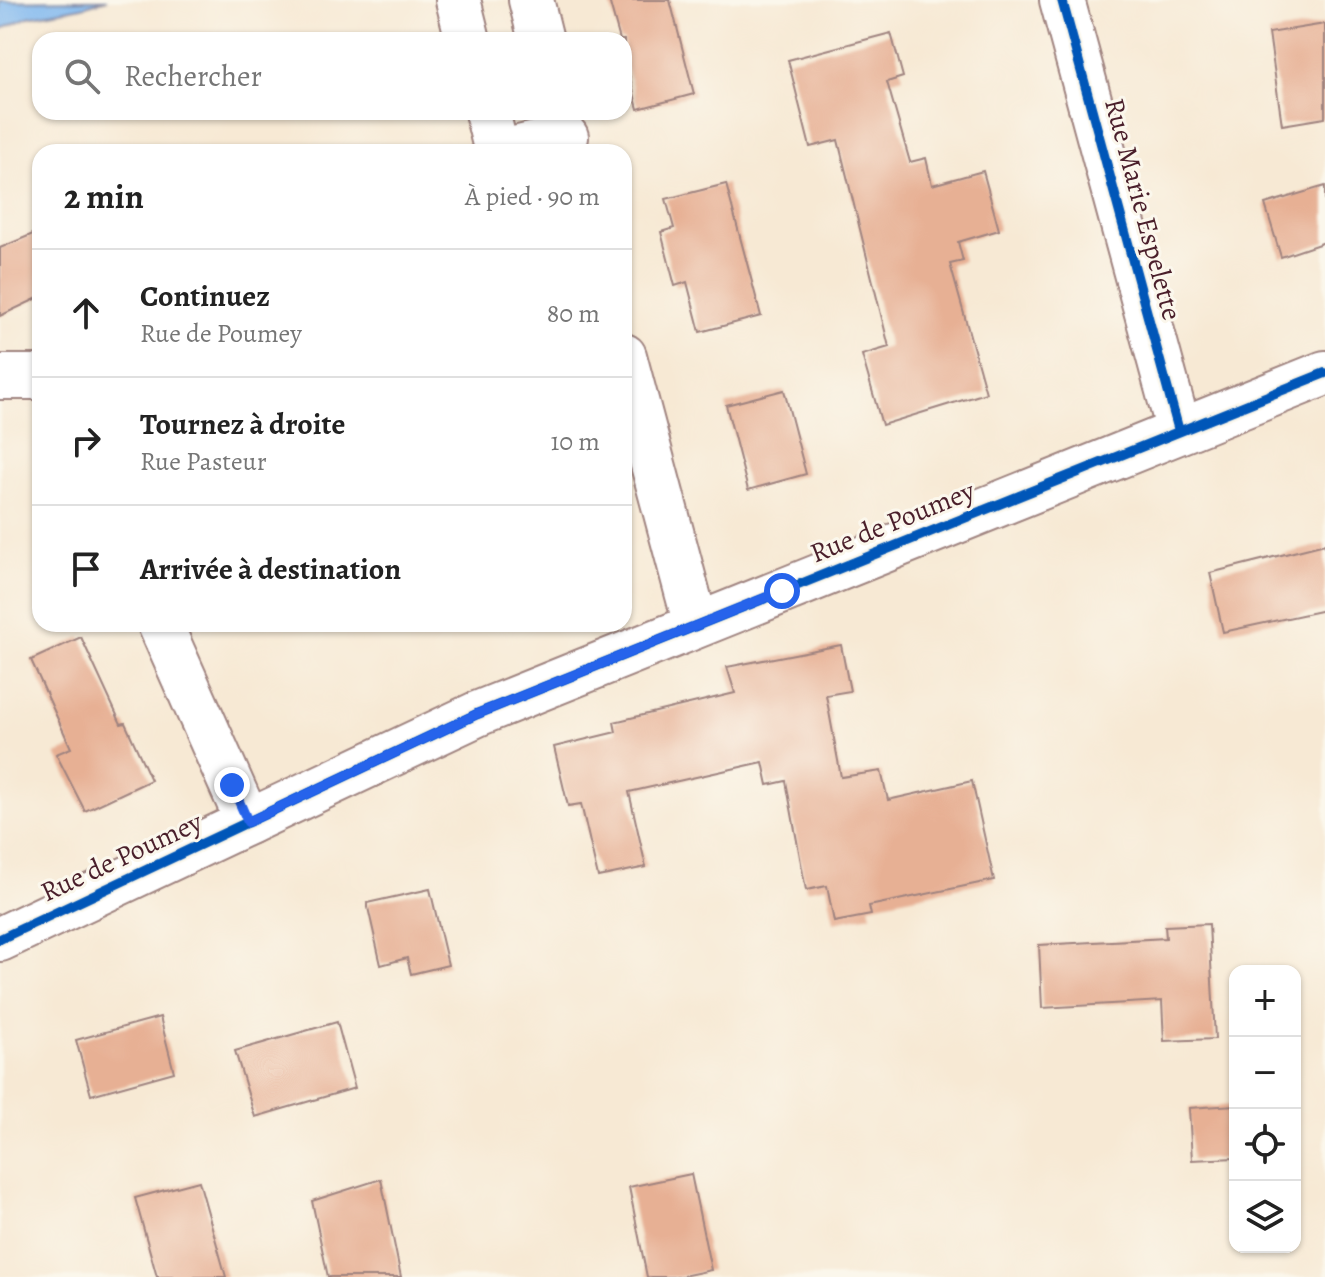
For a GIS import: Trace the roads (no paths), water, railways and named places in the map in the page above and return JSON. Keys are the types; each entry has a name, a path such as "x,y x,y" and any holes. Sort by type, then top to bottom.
{"street":[{"path":"458,0 466,32"},
{"path":"531,0 539,32"},
{"name":"Rue Marie Espelette","path":"1062,0 1179,431"},
{"path":"489,120 497,144"},
{"path":"528,144 565,134"},
{"name":"Rue de Poumey","path":"0,939 477,714 1325,373"},
{"path":"0,377 32,377"},
{"path":"632,386 696,625"},
{"path":"164,632 248,822"}],"water":[{"path":"107,0 28,17 0,30 0,1"}]}
